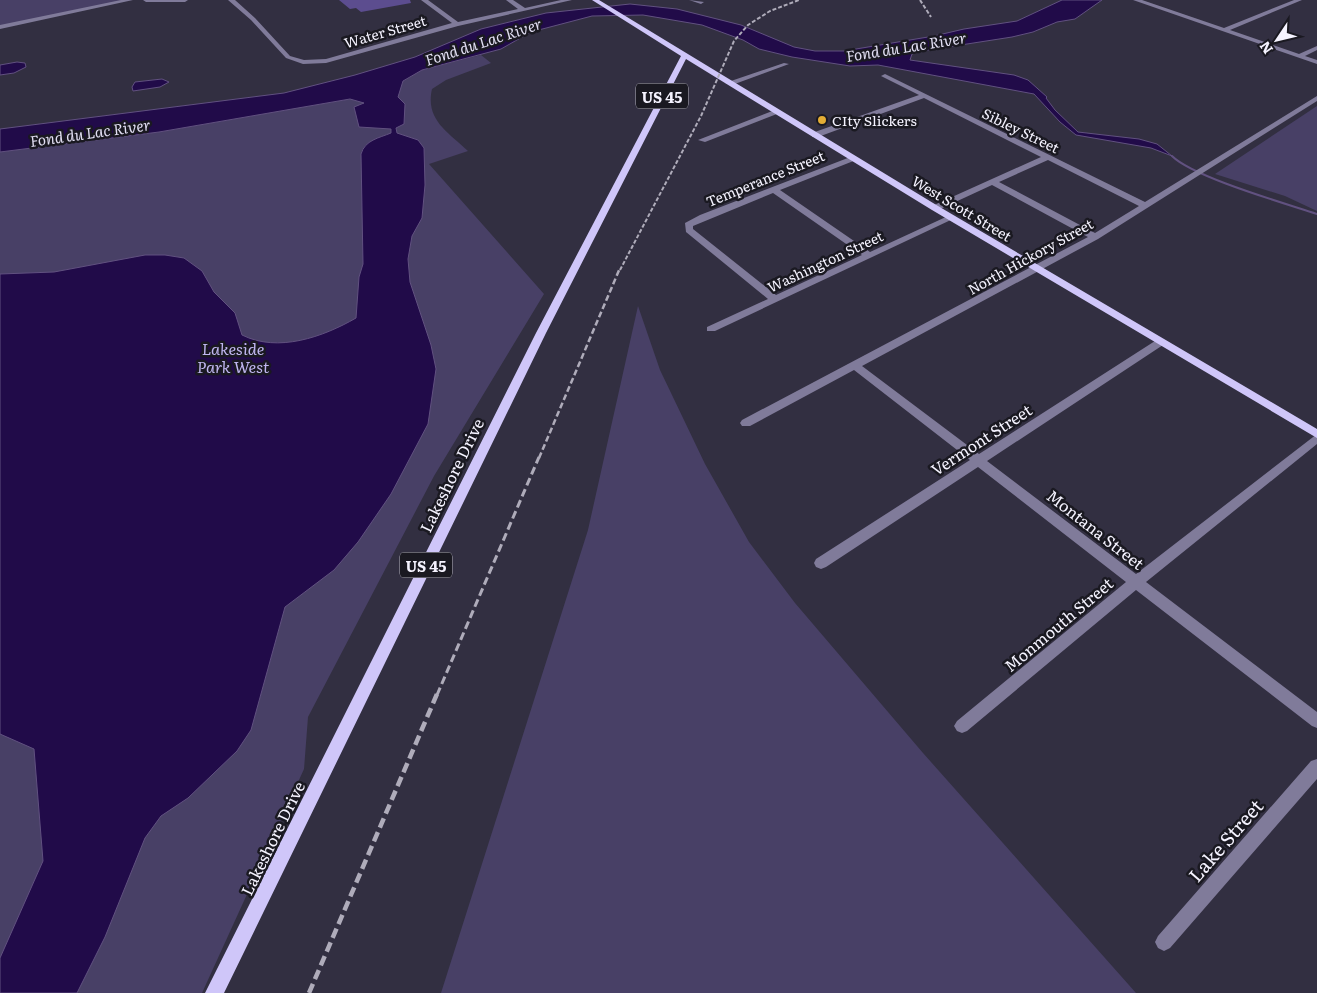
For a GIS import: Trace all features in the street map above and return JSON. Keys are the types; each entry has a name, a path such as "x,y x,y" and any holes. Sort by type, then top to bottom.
{"main road":[{"name":"West Scott Street","path":"595,0 1037,270 1317,436"},
{"name":"Lakeshore Drive","path":"214,993 541,333 586,251 623,172 684,55"}],"street":[{"path":"0,27 130,0"},
{"path":"146,0 185,0"},
{"name":"Water Street","path":"231,0 253,19 286,56 305,62 326,61 457,24 569,0"},
{"path":"424,0 457,24"},
{"path":"509,0 524,10"},
{"path":"692,0 701,2"},
{"path":"1136,0 1317,62"},
{"path":"1146,3 1156,0"},
{"path":"1225,30 1299,0"},
{"path":"1300,56 1317,48"},
{"path":"728,82 786,64"},
{"name":"Sibley Street","path":"885,76 1147,206"},
{"path":"815,135 924,96"},
{"name":"North Hickory Street","path":"746,423 1037,270 1095,237 1317,98"},
{"path":"702,140 778,112"},
{"path":"935,208 1047,157"},
{"name":"Temperance Street","path":"775,299 689,230 688,225 853,158"},
{"path":"994,182 1095,237"},
{"path":"773,189 868,255"},
{"name":"Washington Street","path":"711,329 951,218"},
{"name":"Vermont Street","path":"821,563 1159,343"},
{"name":"Montana Street","path":"854,365 1317,721"},
{"name":"Monmouth Street","path":"962,726 1317,436"},
{"name":"Lake Street","path":"1164,942 1317,767"}],"green space":[{"path":"0,0 130,0 0,27"},
{"name":"Lakeside Park West","path":"481,55 491,63 446,80 432,89 431,100 435,117 446,131 468,151 429,164 544,294 434,476 308,717 304,769 202,993 0,993 0,152 159,132 350,99 403,81 422,70"},
{"path":"1317,106 1317,211 1285,196 1215,174"},
{"path":"638,306 660,370 705,464 749,542 795,603 923,753 1136,993 441,993 588,530"}],"water":[{"name":"Lakeside Park West","path":"1062,0 1102,0 1075,19 1057,22 1033,32 1012,37 922,51 912,54 910,60 1014,75 1028,80 1047,97 1055,110 1078,132 1139,139 1157,144 1172,156 1151,148 1076,135 1060,122 1034,94 878,65 850,66 792,57 759,49 743,40 702,25 643,15 592,16 531,32 501,49 422,70 403,81 398,97 405,104 404,124 396,128 397,133 418,140 424,148 425,185 422,218 412,236 408,259 410,282 431,345 436,369 428,424 391,494 358,542 334,570 285,607 251,730 237,751 188,798 161,816 145,838 105,937 77,993 0,993 0,958 43,861 34,749 0,734 0,274 54,272 145,255 165,255 184,258 202,271 214,292 235,313 242,335 270,343 285,343 329,331 356,318 359,277 363,264 361,154 369,143 391,133 391,129 359,127 354,107 364,103 350,99 159,132 0,152 0,129 284,93 415,57 481,29 546,13 630,4 677,9 741,25 794,47 815,51 844,51 1017,21"},
{"path":"17,62 25,63 26,67 14,73 0,75 0,65"},
{"path":"162,79 169,82 160,87 133,91 132,87 135,82"}],"building":[{"path":"339,0 410,0 411,3 361,12 356,8 350,9"}],"waterway":[{"path":"1172,156 1183,164 1218,181 1317,214"}],"railway":[{"path":"620,270 701,116 734,41 748,25 770,11 799,0"},
{"path":"920,0 931,17"},
{"path":"539,458 620,268"},
{"path":"437,695 539,457"},
{"path":"309,993 437,694"}],"place":[{"name":"CIty Slickers","path":"822,120"}],"water label":[{"name":"Fond du Lac River","path":"483,41"},
{"name":"Fond du Lac River","path":"906,46"},
{"name":"Fond du Lac River","path":"90,132"}]}
